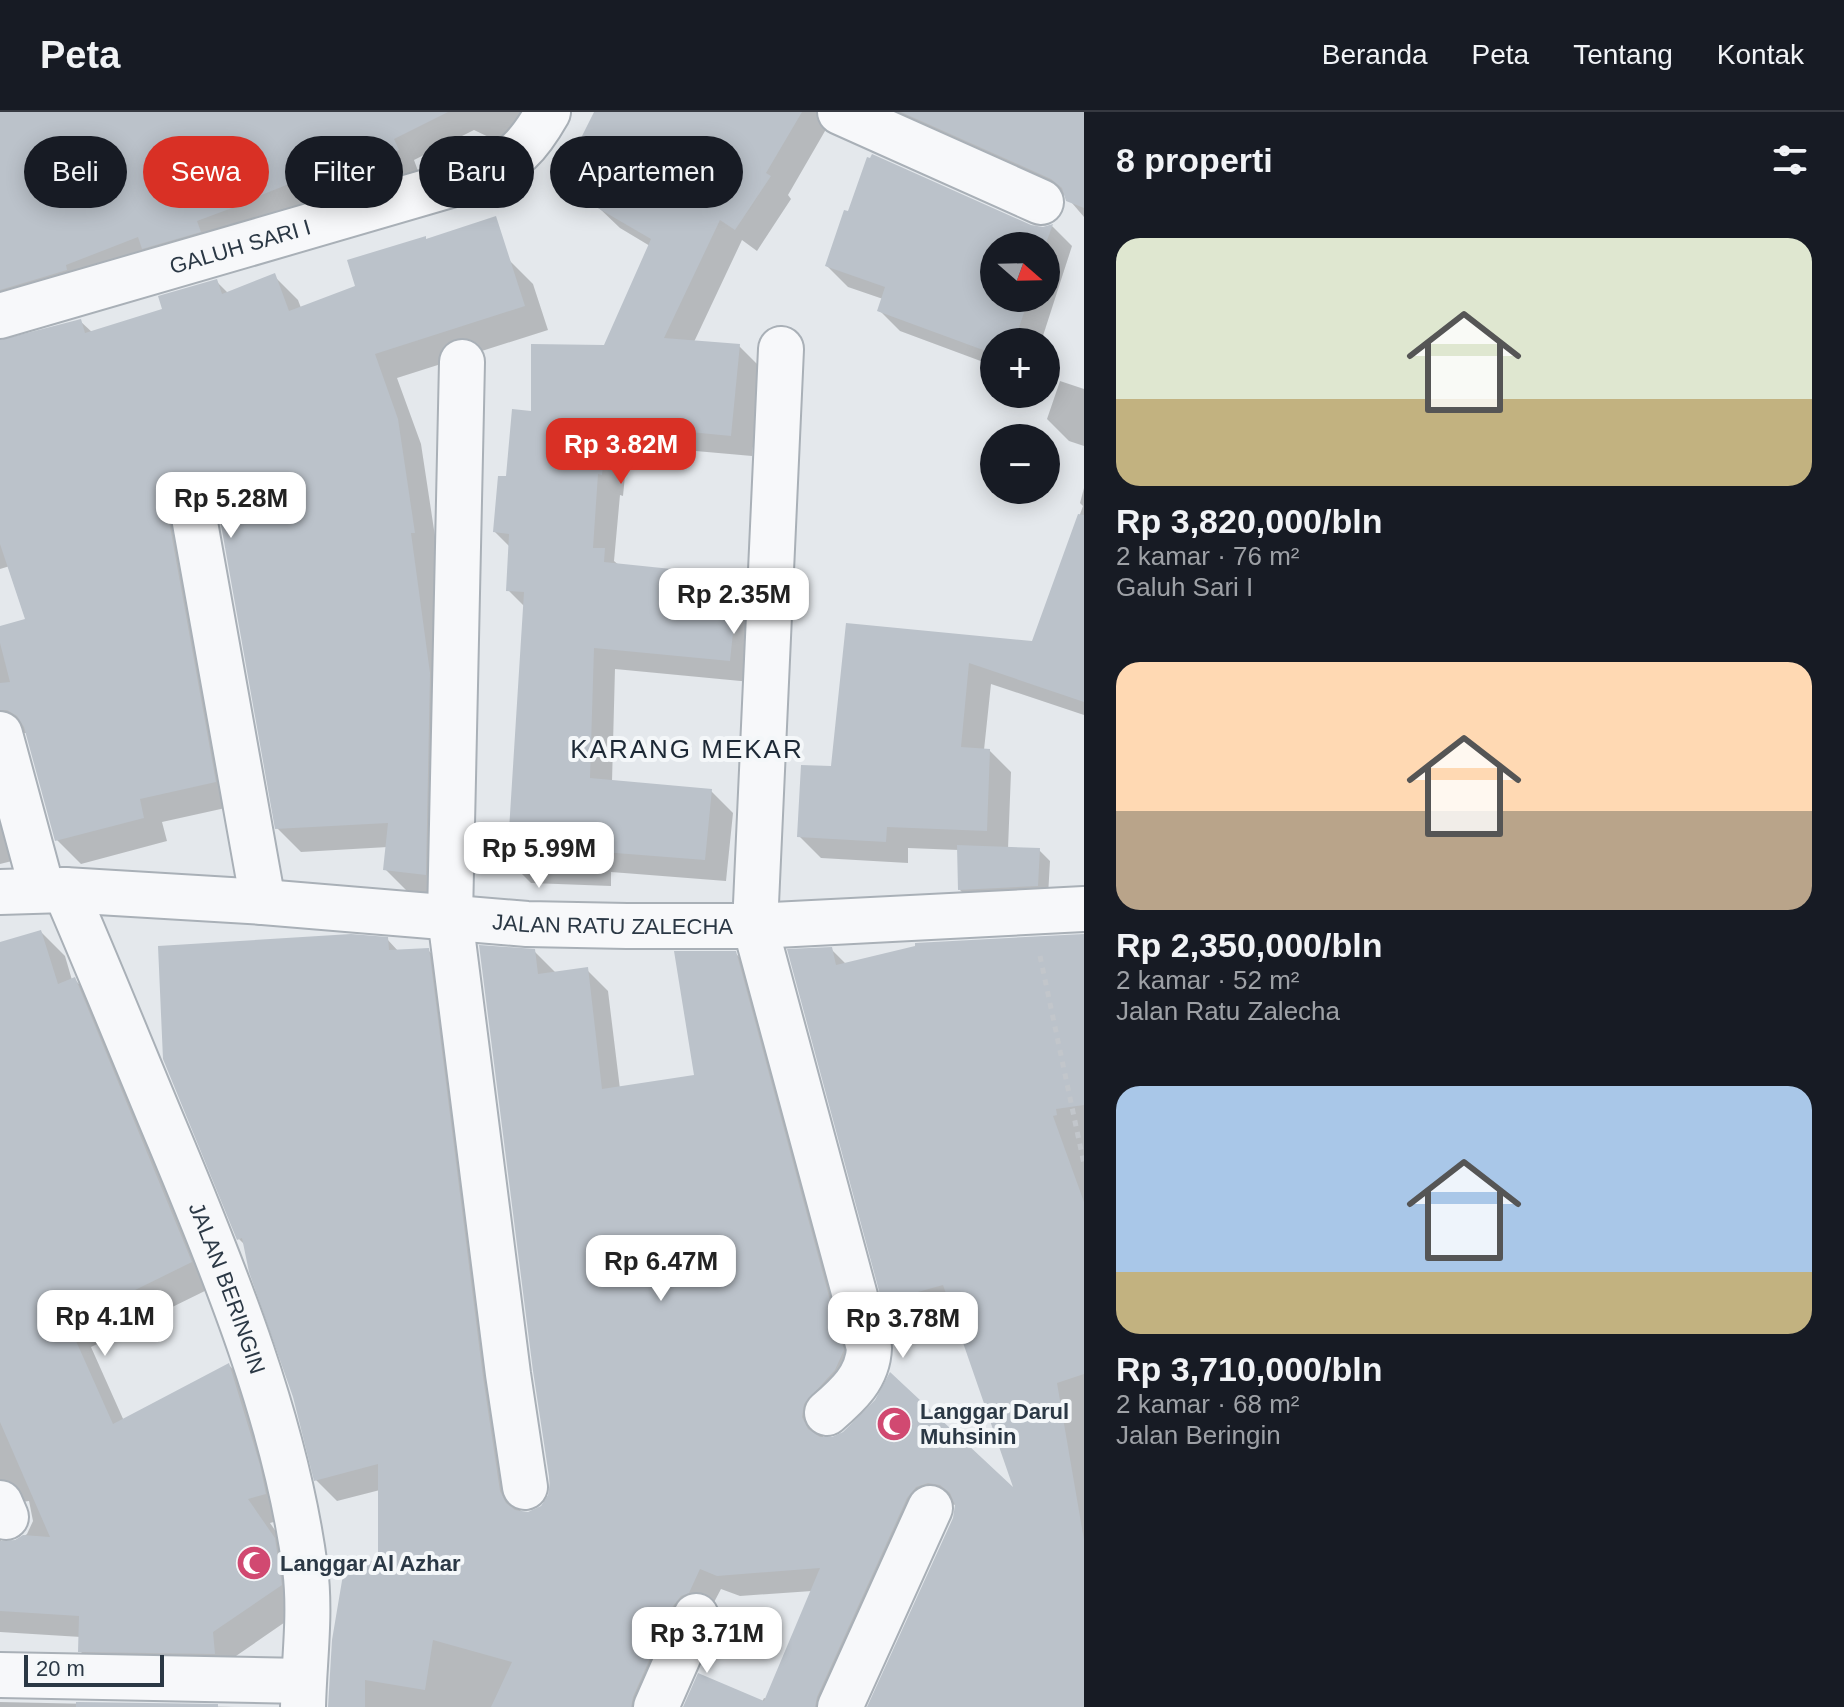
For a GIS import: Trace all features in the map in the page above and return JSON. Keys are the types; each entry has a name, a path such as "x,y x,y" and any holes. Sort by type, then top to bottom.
{"street":[{"name":"GALUH SARI I","path":"0,316 478,177 506,164 526,148 548,112"},
{"path":"840,112 1041,202"},
{"path":"781,349 755,926 869,1348 866,1371 827,1413"},
{"path":"462,362 450,917 525,1487"},
{"path":"192,506 263,902"},
{"name":"JALAN BERINGIN","path":"0,734 45,896 207,1229 251,1351 299,1525 305,1572 307,1637 303,1694"},
{"name":"JALAN RATU ZALECHA","path":"0,912 17,910 45,896 263,902 541,924 755,926 1084,909"},
{"path":"840,1707 930,1508"},
{"path":"656,1707 696,1616"},
{"path":"0,1675 303,1694"}],"path":[{"path":"1030,912 1084,1164"}],"building":[{"path":"0,112 448,112 400,136 285,136 285,186 269,192 269,136 143,136 143,208 232,208 197,221 201,232 142,249 138,237 66,265 67,270 0,290"},
{"path":"594,112 802,112 766,173 771,176 735,230 720,220 664,338 740,344 731,436 607,424 602,475 598,474 593,548 605,548 604,562 739,576 730,661 594,648 590,778 712,789 705,860 590,851 590,865 507,862 524,592 506,591 509,534 493,532 498,476 506,476 512,409 531,411 531,344 604,345 651,239 598,208 743,208 743,136 582,136"},
{"path":"901,112 1084,112 1084,208 1066,201 1062,188 1051,179"},
{"path":"872,154 1031,225 1043,227 1053,224 1050,232 980,232 980,312 1024,312 1019,328 980,328 980,349 877,311 885,287 825,266 844,210 848,211 867,157 870,158"},
{"path":"496,216 525,306 375,354 398,419 415,533 411,533 430,673 426,875 383,870 388,823 275,829 217,502 211,489 200,482 187,482 175,487 168,498 167,510 216,782 140,799 144,818 55,841 24,727 17,716 0,710 0,683 10,682 0,643 0,626 25,619 0,544 0,340 81,319 85,333 162,309 158,296 217,279 222,294 275,273 289,311 355,286 347,260"},
{"path":"1078,514 1084,515 1084,702 969,663 961,747 990,749 987,831 887,827 886,842 797,837 801,765 831,766 846,623 1032,641"},
{"path":"957,845 1040,848 1038,886 958,890"},
{"path":"41,930 58,984 75,977 192,1262 68,1323 113,1424 229,1363 260,1465 266,1494 248,1499 275,1538 282,1585 213,1632 215,1654 78,1652 79,1616 0,1611 0,1541 15,1540 23,1535 50,1537 0,1422 0,942"},
{"path":"351,934 388,937 389,950 429,948 500,1491 506,1503 515,1510 528,1512 541,1506 548,1495 550,1483 479,945 535,949 538,974 588,967 602,1089 694,1075 674,951 736,951 834,1315 830,1317 836,1322 844,1350 835,1370 804,1404 802,1417 808,1429 820,1437 832,1437 843,1432 875,1400 890,1372 1013,1487 943,1285 882,1302 787,949 832,947 836,965 915,946 915,943 1084,934 1084,1105 1056,1109 1057,1115 1053,1116 1084,1202 1084,1374 1057,1383 1084,1540 1084,1707 867,1707 953,1518 955,1505 950,1493 940,1485 928,1483 916,1487 907,1498 815,1707 683,1707 698,1673 764,1701 820,1568 717,1576 700,1569 689,1593 681,1596 673,1606 631,1707 491,1707 512,1662 433,1640 425,1690 365,1680 365,1707 328,1707 332,1640 346,1557 378,1562 378,1464 314,1481 293,1397 249,1272 242,1238 237,1240 163,1059 158,946"},
{"path":"76,1702 218,1704 218,1707 76,1707"}],"place":[{"name":"Langgar Darul Muhsinin","path":"894,1424"},
{"name":"Langgar Al Azhar","path":"254,1563"}],"district":[{"name":"KARANG MEKAR","path":"687,749"}]}
